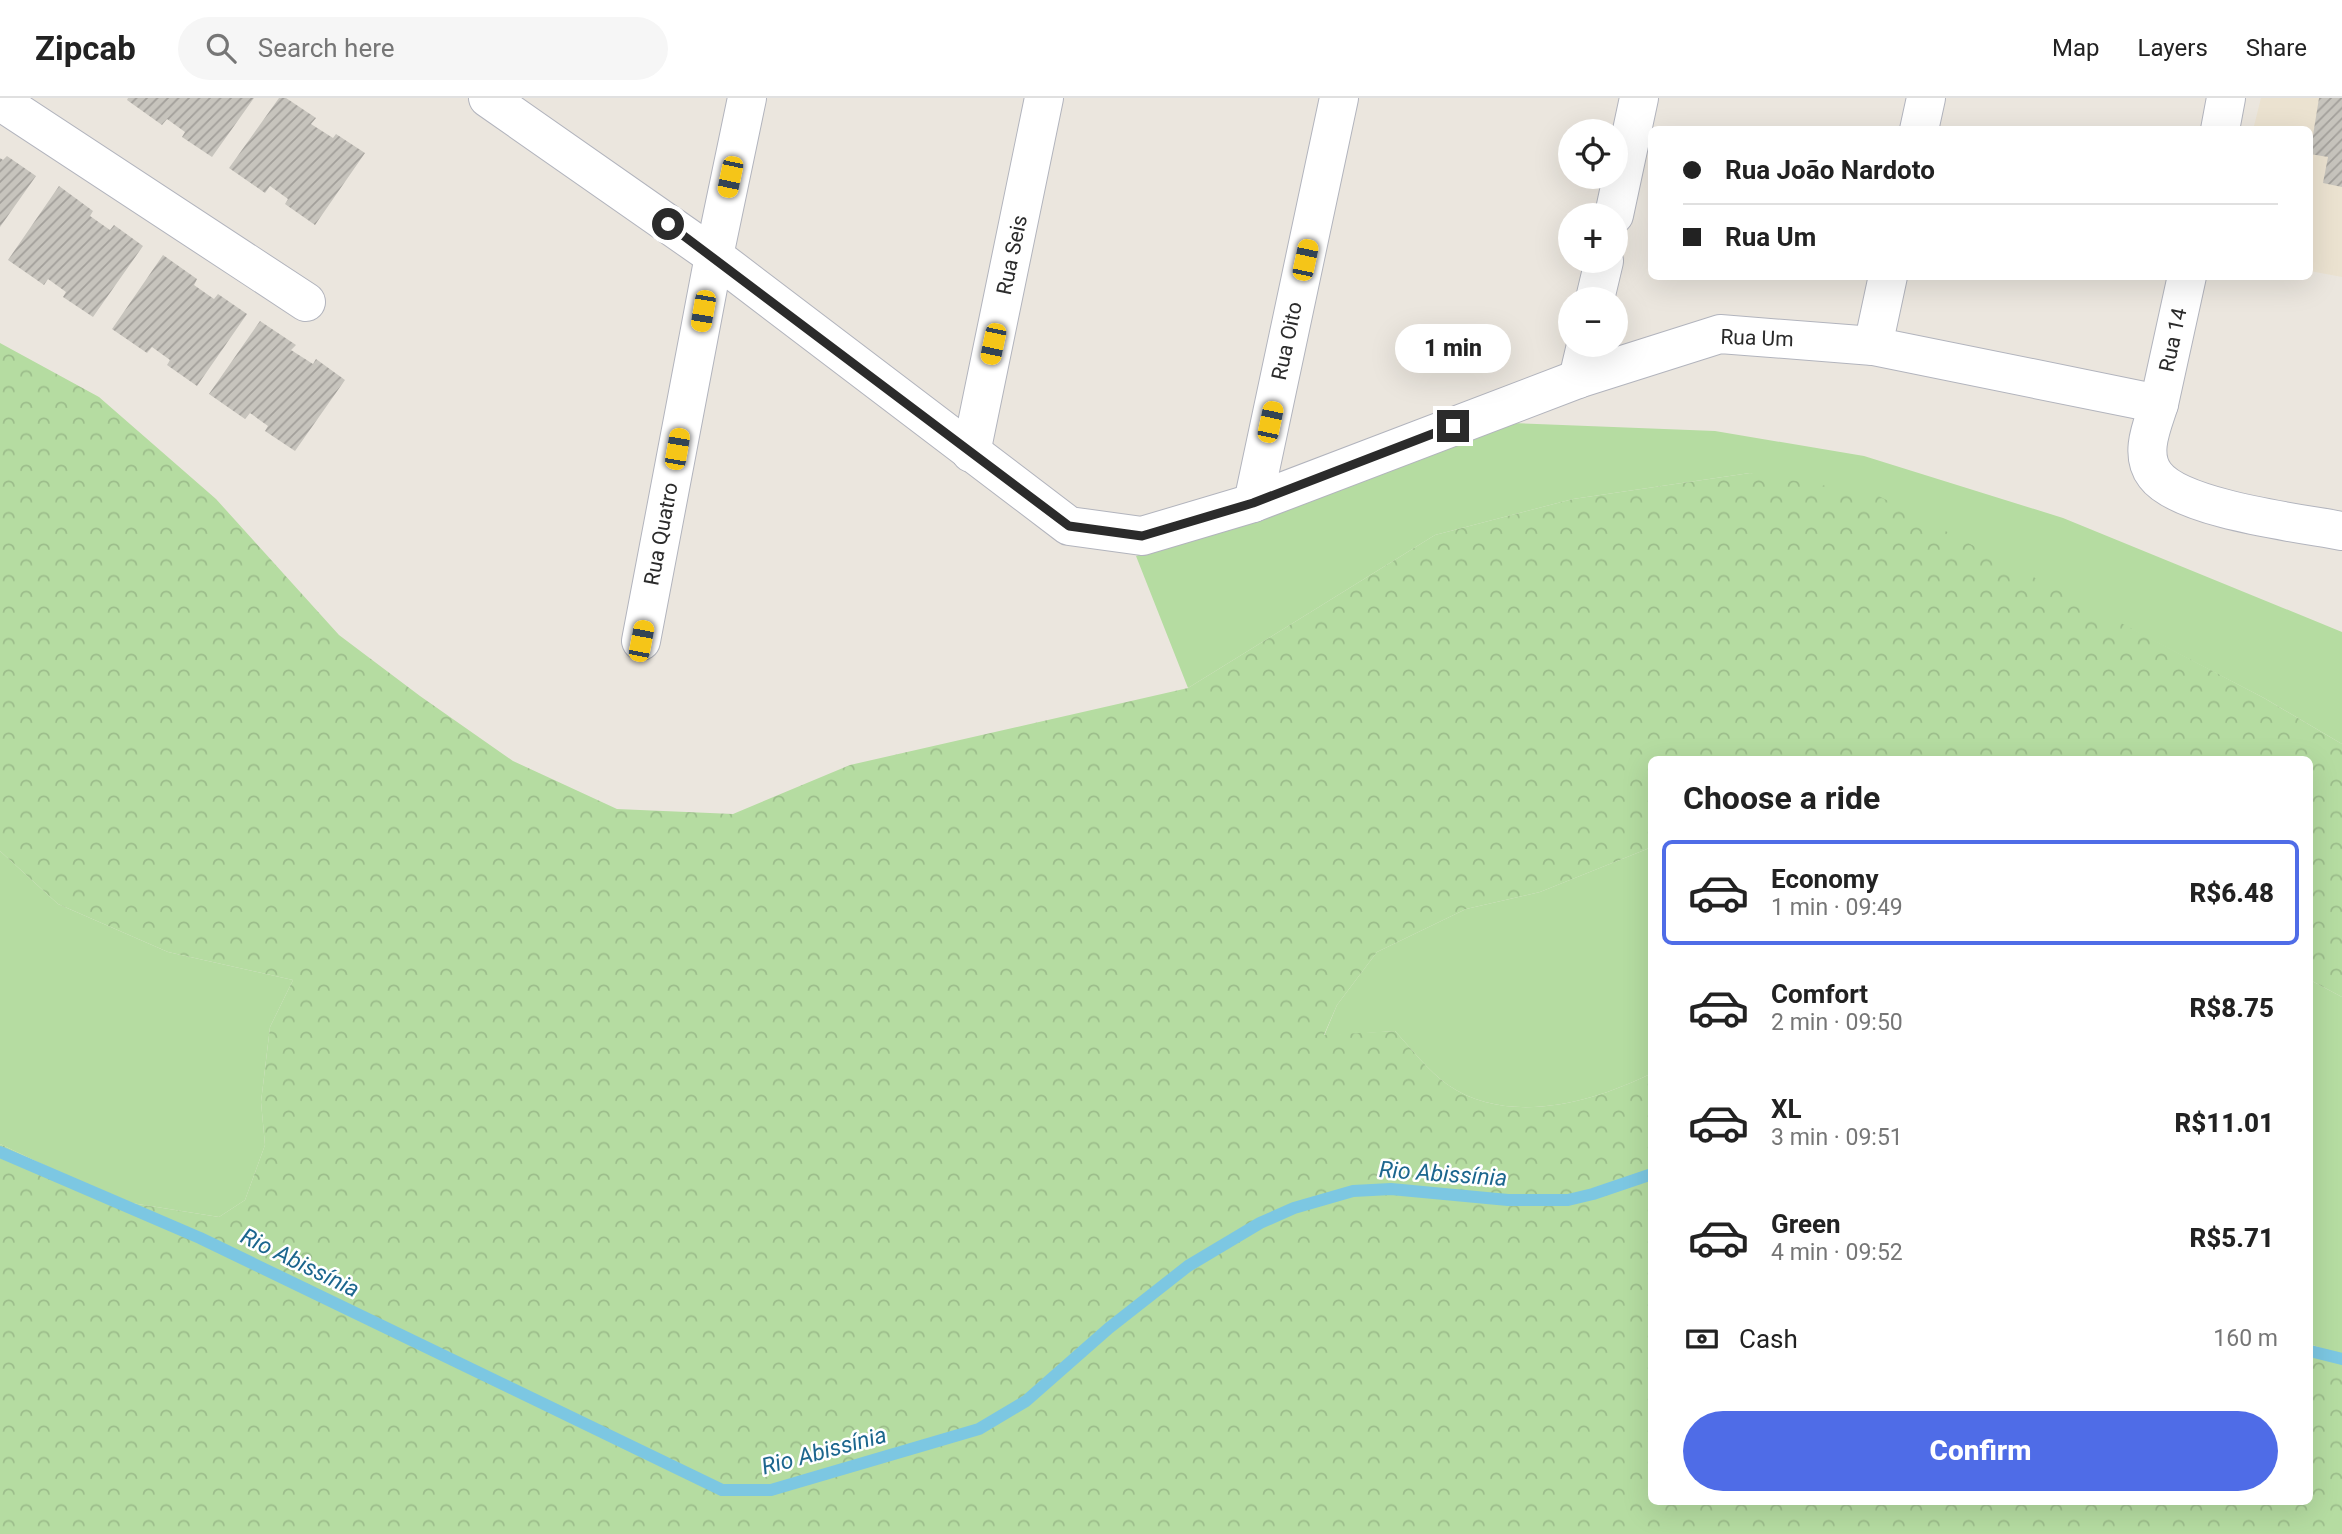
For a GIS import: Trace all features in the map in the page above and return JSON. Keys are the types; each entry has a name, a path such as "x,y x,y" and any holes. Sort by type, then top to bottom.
{"street":[{"path":"488,98 714,256 971,453"},
{"name":"Rua Quatro","path":"641,641 714,256 747,98"},
{"name":"Rua Seis","path":"971,453 1044,98"},
{"name":"Rua Oito","path":"1253,503 1339,98"},
{"path":"1617,203 1640,98"},
{"path":"1920,126 1926,98"},
{"path":"2221,126 2227,98"},
{"path":"0,101 306,302"},
{"path":"1873,346 1887,280"},
{"name":"Rua 14","path":"2159,404 2186,280"},
{"name":"Rua Um","path":"971,453 1069,526 1142,536 1253,503 1582,362 1720,334 1873,346 2159,404"},
{"path":"2159,404 2146,445 2154,475 2192,501 2342,531"}],"shaded area":[{"path":"2261,98 2342,98 2342,277 2313,272 2313,126 2254,126"}],"green space":[{"path":"0,343 99,397 216,499 339,635 513,761 617,809 733,814 850,765 1188,688 1435,535 1573,499 1750,473 1875,494 2264,698 2342,744 2342,997 2313,982 2313,756 1648,756 1648,849 1540,892 1466,909 1377,952 1337,1005 1324,1035 1395,1031 1448,1085 1497,1105 1550,1106 1577,1101 1648,1075 1648,1505 2313,1505 2313,1345 2342,1356 2342,1534 0,1534 0,1144 119,1201 219,1217 245,1200 265,1145 261,1102 270,1027 293,980 168,952 58,904 0,851"},
{"path":"1511,423 1715,431 1864,456 2063,518 2342,632 2342,744 2264,698 1990,556 1750,473 1573,499 1435,535 1188,688 1136,556"},
{"path":"1648,849 1648,1075 1577,1101 1550,1106 1497,1105 1448,1085 1395,1031 1324,1036 1337,1005 1377,952 1466,909 1540,892"},
{"path":"0,851 58,904 168,952 293,980 270,1027 261,1102 265,1145 245,1200 219,1217 119,1201 0,1144"},
{"path":"2313,982 2342,997 2342,1356 2313,1345"}],"building":[{"path":"254,98 212,157 182,137 185,132 167,119 162,125 127,100"},
{"path":"279,98 286,98 316,118 311,124 333,138 336,134 365,153 315,225 285,204 288,199 270,186 265,193 229,168"},
{"path":"2319,98 2342,98 2342,187 2323,183 2328,157 2313,154"},
{"path":"7,156 36,176 0,227 0,158 3,160"},
{"path":"59,186 93,211 90,216 110,230 114,225 143,246 93,317 63,297 66,292 48,279 44,285 8,260"},
{"path":"163,255 197,279 194,285 214,299 218,294 247,314 197,386 167,365 170,360 152,347 147,353 112,329"},
{"path":"260,321 296,345 291,350 313,364 316,359 345,380 295,451 265,431 268,426 250,413 245,419 209,394"}],"waterway":[{"name":"Rio Abissínia","path":"0,1152 200,1238 722,1490 771,1490 979,1429 1026,1401 1109,1328 1188,1266 1260,1223 1294,1208 1353,1191 1391,1189 1508,1200 1568,1200 1648,1175"},
{"name":"Rio Abissínia","path":"2313,1352 2342,1359"}],"route":[{"path":"668,224 714,256 1069,526 1142,536 1253,503 1453,426"}]}
